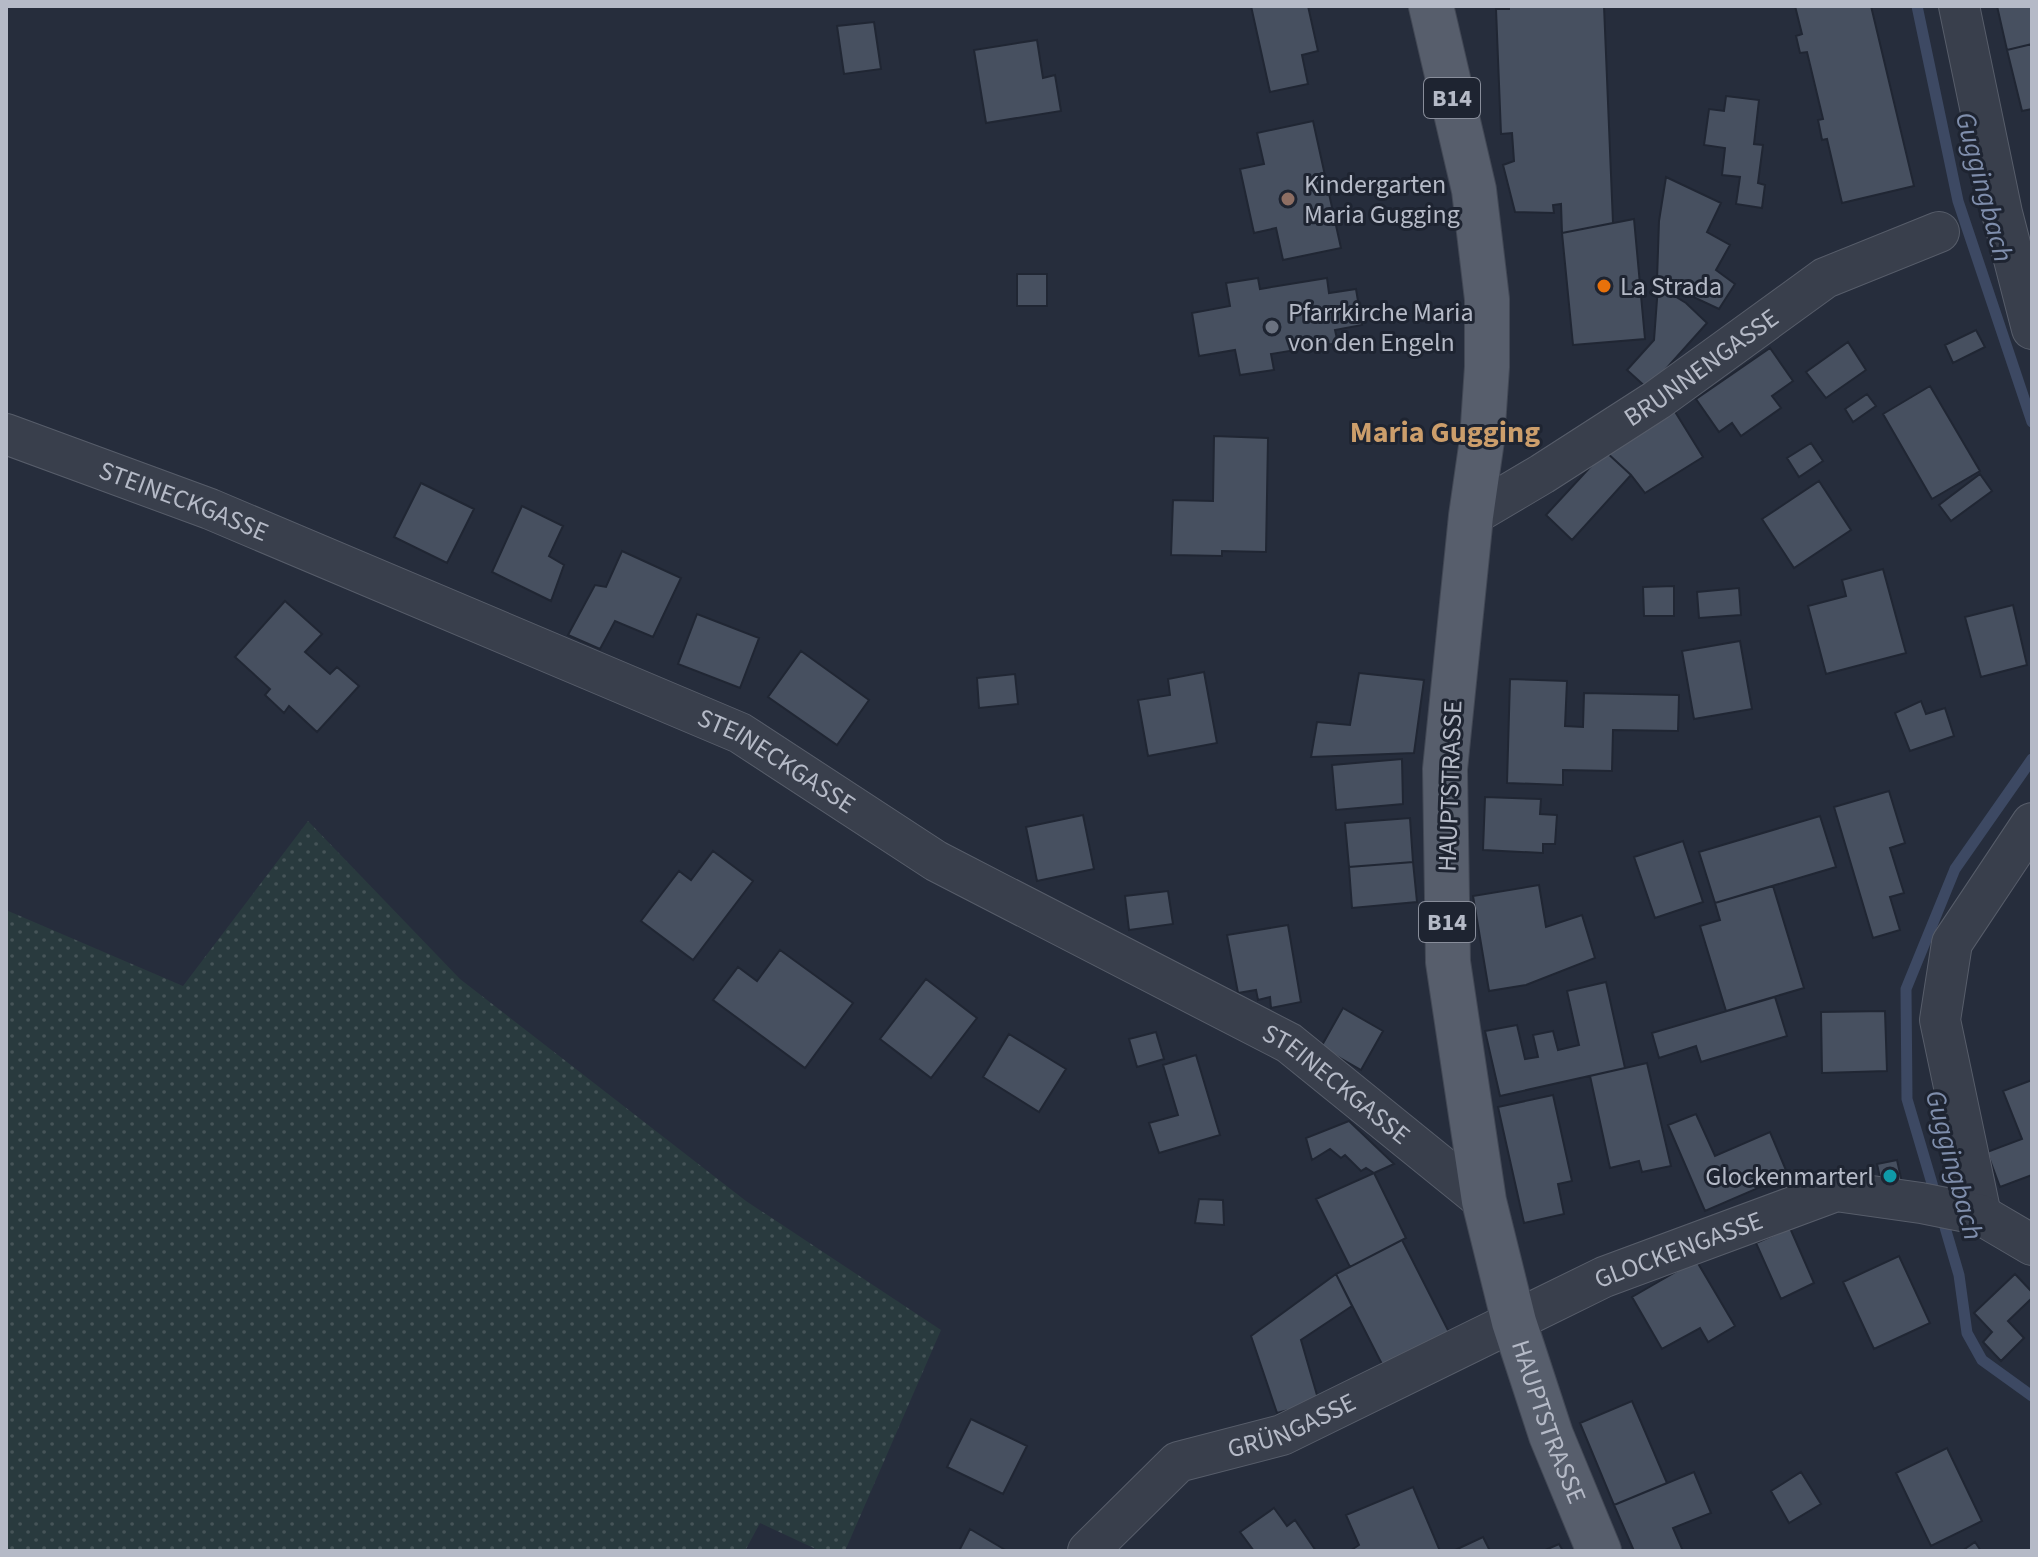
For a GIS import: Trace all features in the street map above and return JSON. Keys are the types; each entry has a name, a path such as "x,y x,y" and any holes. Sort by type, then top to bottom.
{"main road":[{"name":"HAUPTSTRASSE","path":"1431,6 1474,190 1487,299 1487,367 1482,440 1471,516 1445,769 1448,962 1484,1201 1514,1322 1551,1435 1599,1551"}],"street":[{"path":"1959,6 2002,213 2032,329"},
{"name":"BRUNNENGASSE","path":"1471,516 1657,400 1825,278 1939,232"},
{"name":"STEINECKGASSE","path":"6,434 210,509 740,733 936,861 1289,1043 1484,1201"},
{"path":"1971,1214 1940,1020 1952,943 2032,823"},
{"name":"GLOCKENGASSE","path":"1514,1322 1604,1277 1836,1191 1921,1203 1971,1214 2032,1245"},
{"name":"GRÜNGASSE","path":"1088,1551 1178,1462 1282,1435 1514,1322"}],"shaded area":[{"path":"308,821 460,979 746,1201 941,1330 845,1551 820,1551 760,1523 745,1551 6,1551 6,910 183,986"}],"building":[{"path":"1251,6 1308,6 1318,51 1302,55 1308,84 1270,92"},
{"path":"1509,6 1604,6 1613,223 1562,233 1561,204 1553,205 1554,213 1515,212 1503,165 1514,161 1512,133 1501,134 1496,9 1509,9"},
{"path":"1795,6 1871,6 1914,186 1842,203 1827,139 1822,140 1818,120 1823,119 1807,52 1800,53 1796,36 1802,34"},
{"path":"1997,6 2032,6 2032,44 2007,50"},
{"path":"874,22 881,69 844,74 837,26"},
{"path":"1037,40 1043,78 1055,75 1061,111 986,123 974,50"},
{"path":"2032,44 2032,109 2022,111 2007,50"},
{"path":"1726,96 1759,100 1754,144 1763,145 1758,183 1765,185 1762,208 1736,204 1740,177 1722,175 1725,148 1704,145 1709,109 1724,111"},
{"name":"Kindergarten Maria Gugging","path":"1313,121 1341,248 1283,260 1276,228 1254,233 1240,169 1264,164 1257,133"},
{"path":"1666,177 1721,203 1707,232 1730,245 1716,270 1735,284 1719,309 1657,280 1659,221"},
{"name":"La Strada","path":"1634,219 1645,339 1573,345 1562,233"},
{"path":"1017,274 1047,274 1047,306 1017,306"},
{"name":"Pfarrkirche Maria von den Engeln","path":"1258,278 1260,289 1327,278 1329,293 1356,289 1362,325 1335,330 1338,343 1271,354 1274,370 1240,375 1235,350 1199,356 1192,313 1230,306 1226,283"},
{"path":"1658,286 1686,303 1707,323 1648,389 1627,370 1654,340"},
{"path":"1976,330 1985,347 1953,363 1945,345"},
{"path":"1848,342 1866,370 1826,398 1806,372"},
{"path":"1770,348 1793,381 1772,396 1781,408 1741,436 1732,423 1719,432 1696,399"},
{"path":"1930,386 1980,471 1932,499 1883,414"},
{"path":"1867,394 1876,406 1853,422 1845,409"},
{"path":"1674,410 1703,457 1645,493 1605,451"},
{"path":"1214,436 1268,438 1266,552 1222,551 1222,556 1171,555 1173,500 1213,501"},
{"path":"1811,443 1823,461 1799,477 1787,458"},
{"path":"1605,451 1631,475 1572,540 1546,515"},
{"path":"1980,474 1992,491 1951,521 1939,505"},
{"path":"1819,481 1851,530 1794,568 1762,519"},
{"path":"421,483 474,509 447,563 394,537"},
{"path":"522,506 563,526 549,556 564,565 551,601 492,572"},
{"path":"622,551 681,578 653,637 615,621 600,649 568,635 595,585 606,587"},
{"path":"1883,569 1906,653 1826,674 1808,606 1846,596 1842,580"},
{"path":"1674,586 1674,616 1644,616 1643,587"},
{"path":"1739,588 1741,615 1699,618 1697,592"},
{"path":"285,601 322,634 305,652 330,674 337,667 359,686 317,732 289,706 284,713 265,695 270,689 235,657"},
{"path":"2013,605 2027,665 1981,677 1965,617"},
{"path":"697,614 759,638 740,688 678,664"},
{"path":"1740,641 1752,709 1694,719 1682,651"},
{"path":"801,651 869,700 837,745 768,697"},
{"path":"1204,672 1217,743 1148,756 1138,700 1170,695 1168,679"},
{"path":"1359,673 1424,680 1414,753 1311,757 1317,722 1350,725"},
{"path":"1015,674 1018,704 979,708 977,678"},
{"path":"1510,679 1567,681 1565,726 1583,727 1584,693 1679,695 1678,731 1613,730 1612,771 1563,770 1563,785 1507,783"},
{"path":"1921,701 1926,714 1945,708 1954,736 1910,751 1895,713"},
{"path":"1402,759 1403,804 1336,810 1332,765"},
{"path":"1889,791 1905,843 1890,848 1904,893 1890,897 1900,930 1873,938 1834,807"},
{"path":"1485,797 1541,799 1540,814 1557,815 1555,844 1543,844 1543,853 1483,850"},
{"path":"1083,815 1094,869 1037,881 1026,827"},
{"path":"1820,816 1836,867 1715,903 1699,852"},
{"path":"1410,818 1413,862 1349,867 1345,823"},
{"path":"1683,841 1703,902 1655,918 1634,857"},
{"path":"713,851 753,881 693,960 641,921 679,871 691,880"},
{"path":"1413,862 1417,902 1352,908 1349,867"},
{"path":"1539,885 1546,927 1582,915 1595,958 1526,985 1489,991 1473,896"},
{"path":"1773,886 1804,988 1726,1011 1700,926 1720,920 1715,903"},
{"path":"1168,891 1173,924 1129,930 1125,896"},
{"path":"1288,925 1301,1002 1271,1008 1270,997 1258,1000 1256,990 1238,993 1227,935"},
{"path":"780,950 853,1003 805,1068 713,1000 738,967 757,981"},
{"path":"926,979 977,1018 931,1078 880,1039"},
{"path":"1606,982 1625,1068 1500,1096 1485,1031 1517,1025 1525,1059 1538,1057 1533,1035 1553,1031 1558,1050 1579,1045 1567,991"},
{"path":"1775,997 1787,1036 1701,1062 1696,1046 1659,1058 1652,1033"},
{"path":"1343,1008 1383,1031 1361,1070 1321,1047"},
{"path":"1885,1011 1887,1071 1822,1073 1821,1012"},
{"path":"1156,1032 1164,1059 1137,1067 1129,1039"},
{"path":"1009,1034 1066,1069 1039,1112 983,1077"},
{"path":"1196,1055 1220,1135 1159,1153 1149,1123 1178,1115 1163,1065"},
{"path":"1647,1063 1671,1166 1642,1172 1639,1161 1610,1168 1590,1076"},
{"path":"2032,1080 2032,1175 2000,1187 1987,1152 2022,1139 2003,1091"},
{"path":"1553,1095 1572,1181 1558,1184 1564,1214 1524,1223 1498,1107"},
{"path":"1696,1114 1715,1156 1770,1132 1788,1175 1705,1211 1668,1125"},
{"path":"1349,1121 1394,1164 1374,1173 1366,1168 1361,1171 1345,1155 1341,1158 1330,1149 1312,1160 1306,1138"},
{"name":"Glockenmarterl","path":"1897,1160 1903,1187 1883,1192 1877,1164"},
{"path":"1374,1173 1406,1238 1350,1267 1316,1199"},
{"path":"1199,1199 1223,1200 1224,1225 1195,1223"},
{"path":"1790,1228 1814,1283 1781,1299 1756,1243"},
{"path":"1402,1240 1453,1340 1387,1374 1336,1274"},
{"path":"1899,1256 1930,1323 1874,1349 1843,1282"},
{"path":"1696,1260 1735,1326 1708,1342 1700,1328 1662,1349 1632,1297"},
{"path":"1336,1274 1352,1306 1301,1340 1319,1402 1277,1413 1251,1336"},
{"path":"2015,1274 2032,1292 2032,1298 2008,1321 2024,1338 2001,1361 1983,1342 1992,1332 1974,1313"},
{"path":"1632,1401 1667,1483 1614,1505 1580,1423"},
{"path":"971,1419 1027,1446 1003,1494 947,1467"},
{"path":"1947,1448 1982,1521 1931,1546 1896,1473"},
{"path":"1694,1472 1711,1513 1673,1528 1683,1551 1634,1551 1614,1505"},
{"path":"1801,1472 1821,1504 1789,1523 1771,1491"},
{"path":"1413,1487 1440,1551 1350,1551 1359,1545 1346,1515"},
{"path":"1274,1508 1287,1526 1295,1520 1316,1551 1254,1551 1240,1532"},
{"path":"970,1529 1007,1551 959,1551"},
{"path":"1483,1537 1490,1551 1453,1551"},
{"path":"1975,1542 1981,1551 1962,1551"},
{"path":"1559,1544 1563,1551 1543,1551"}],"waterway":[{"name":"Guggingbach","path":"1917,6 1958,201 2032,422"},
{"name":"Guggingbach","path":"1936,1197 1907,1099 1906,989 1955,869 2032,759"},
{"name":"Guggingbach","path":"1942,1217 1959,1275 1967,1333 1982,1360 2032,1396"}],"place":[{"name":"Kindergarten Maria Gugging","path":"1288,199"},
{"name":"La Strada","path":"1604,286"},
{"name":"Pfarrkirche Maria von den Engeln","path":"1272,327"},
{"name":"Glockenmarterl","path":"1890,1176"}],"district":[{"name":"Maria Gugging","path":"1445,432"}]}
